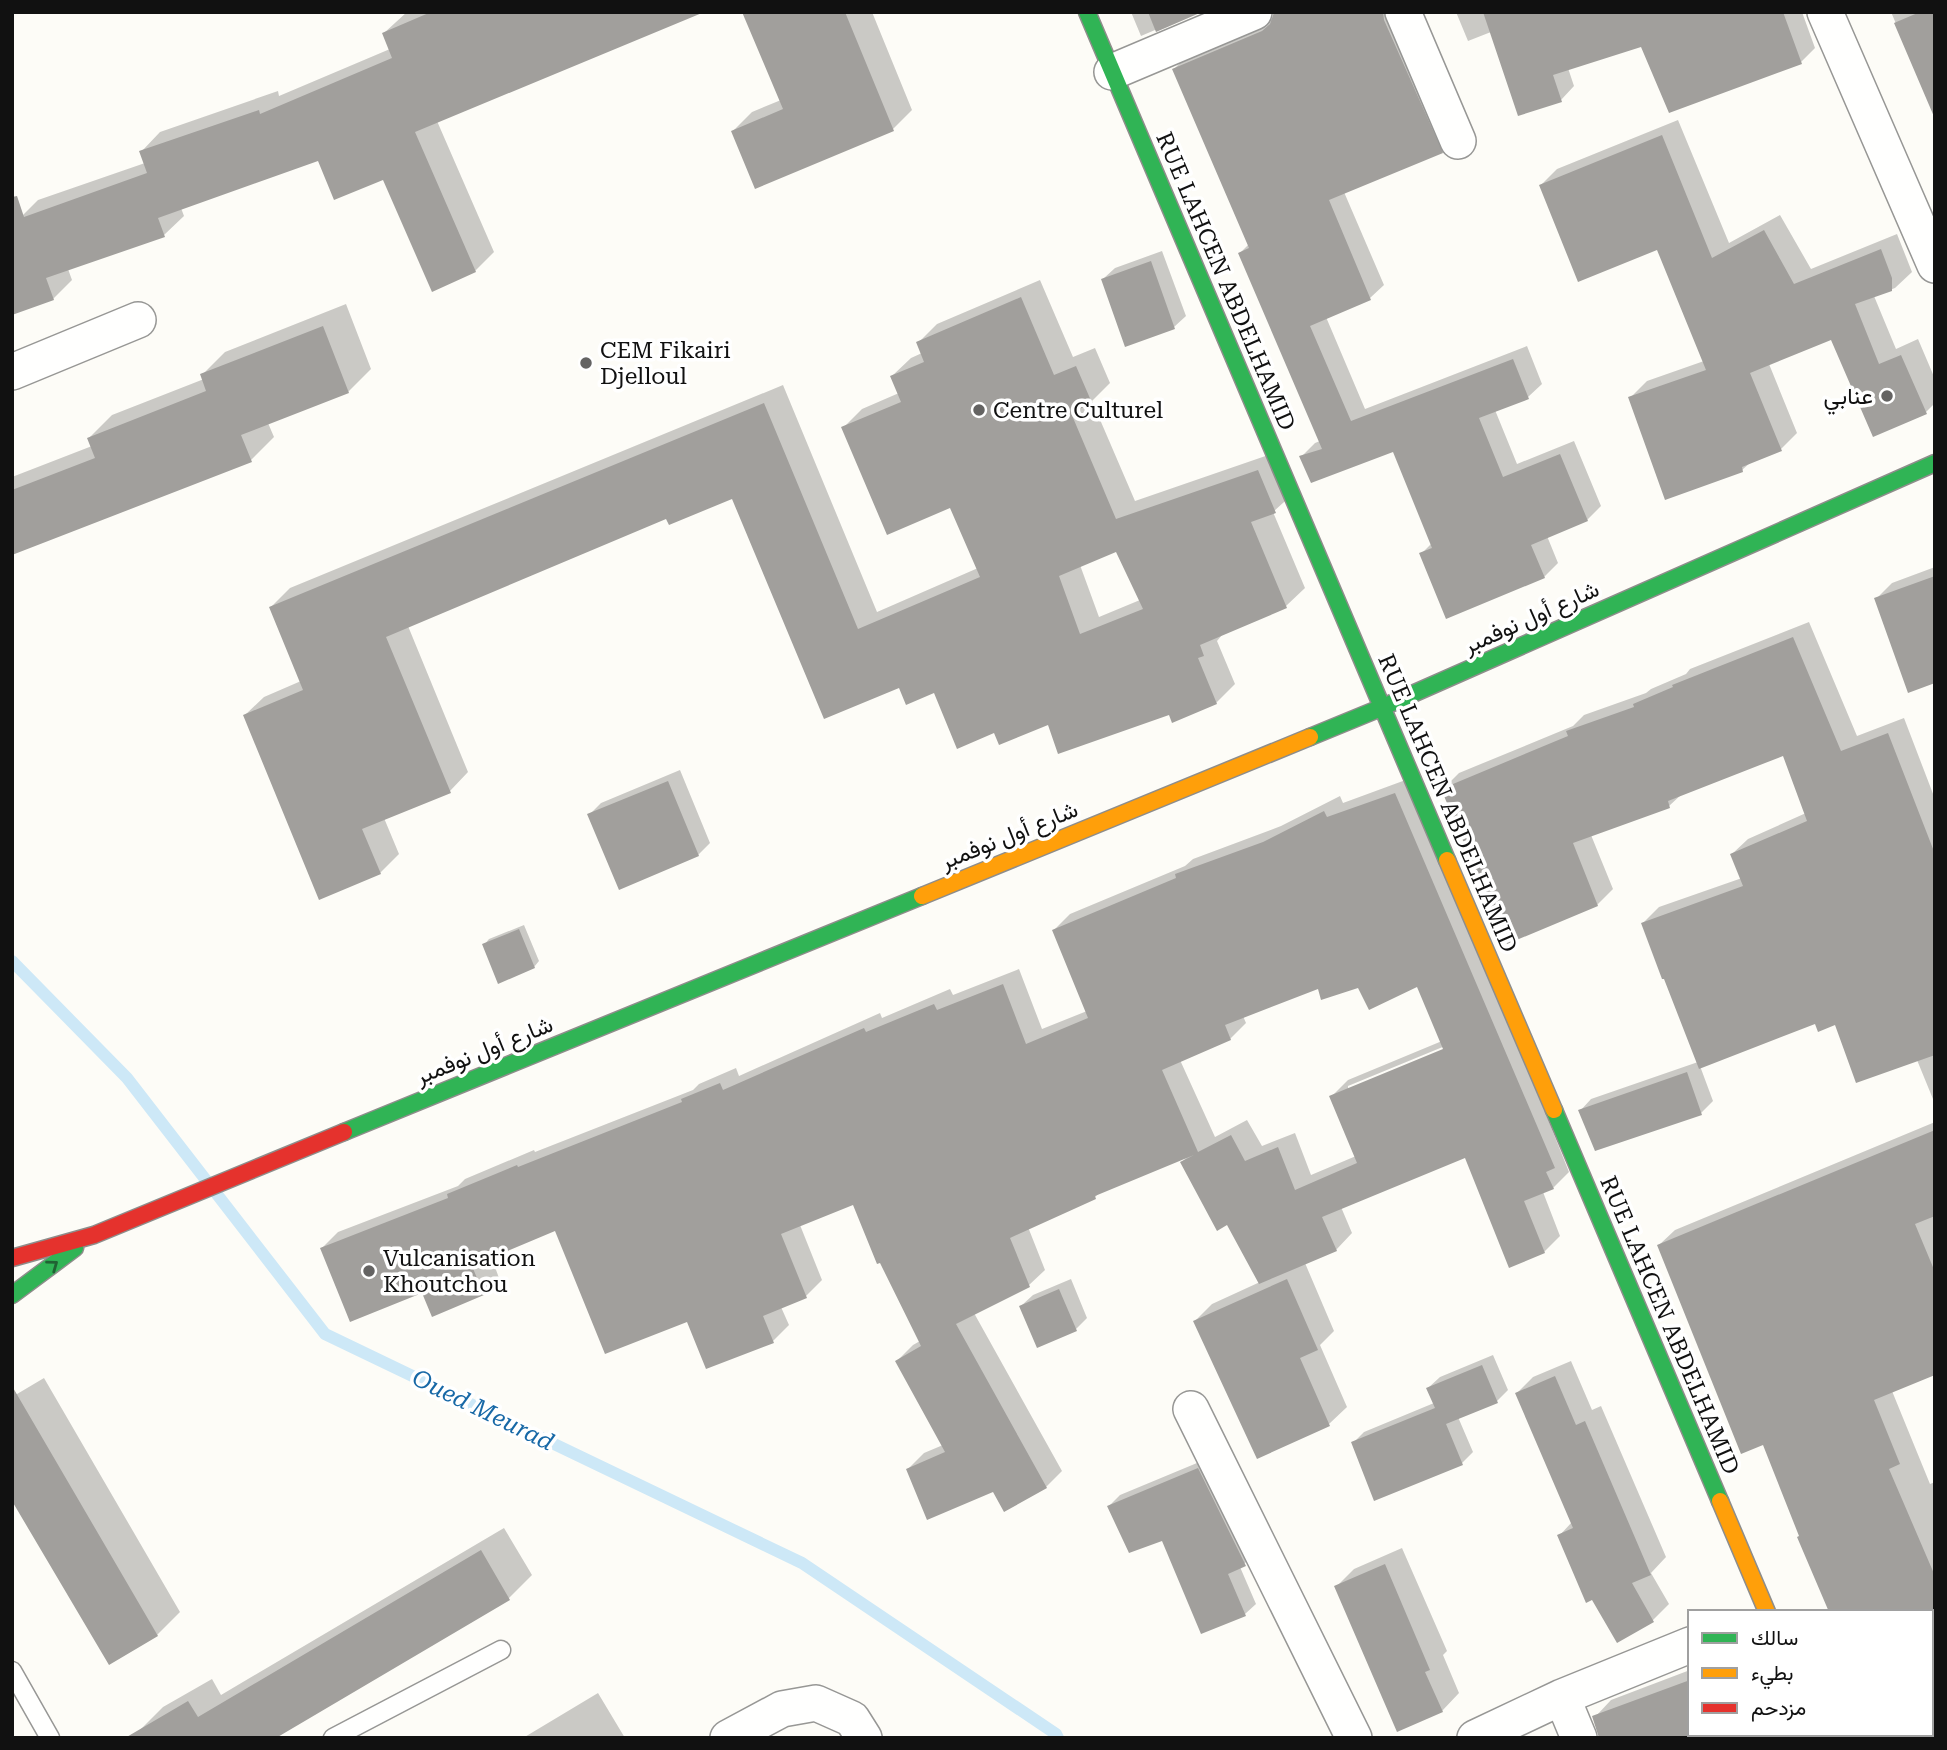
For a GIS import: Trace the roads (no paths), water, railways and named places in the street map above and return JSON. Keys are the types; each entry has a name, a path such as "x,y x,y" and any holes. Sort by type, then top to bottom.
{"main road":[{"name":"RUE LAHCEN ABDELHAMID","path":"1087,12 1766,1610"},
{"name":"شارع أول نوفمبر","path":"94,1235 1383,707 1935,463"},
{"path":"12,1258 94,1235"},
{"path":"12,1295 94,1235"}],"street":[{"path":"1112,72 1254,12"},
{"path":"1403,12 1458,141"},
{"path":"1825,12 1935,265"},
{"path":"12,372 138,320"},
{"path":"1191,1409 1354,1738"},
{"path":"1475,1738 1562,1698 1688,1646"},
{"path":"1562,1698 1579,1738"},
{"path":"728,1738 782,1709 816,1703 852,1719 863,1738"}],"lane":[{"path":"332,1738 500,1650"},
{"path":"12,1671 20,1702 50,1738"}],"waterway":[{"name":"Oued Meurad","path":"12,961 127,1078 325,1334 802,1563 1056,1734 1058,1738"}],"place":[{"name":"CEM Fikairi Djelloul","path":"586,363"},
{"name":"عنابي","path":"1887,396"},
{"name":"Centre Culturel","path":"979,410"},
{"name":"Vulcanisation Khoutchou","path":"369,1271"}]}
